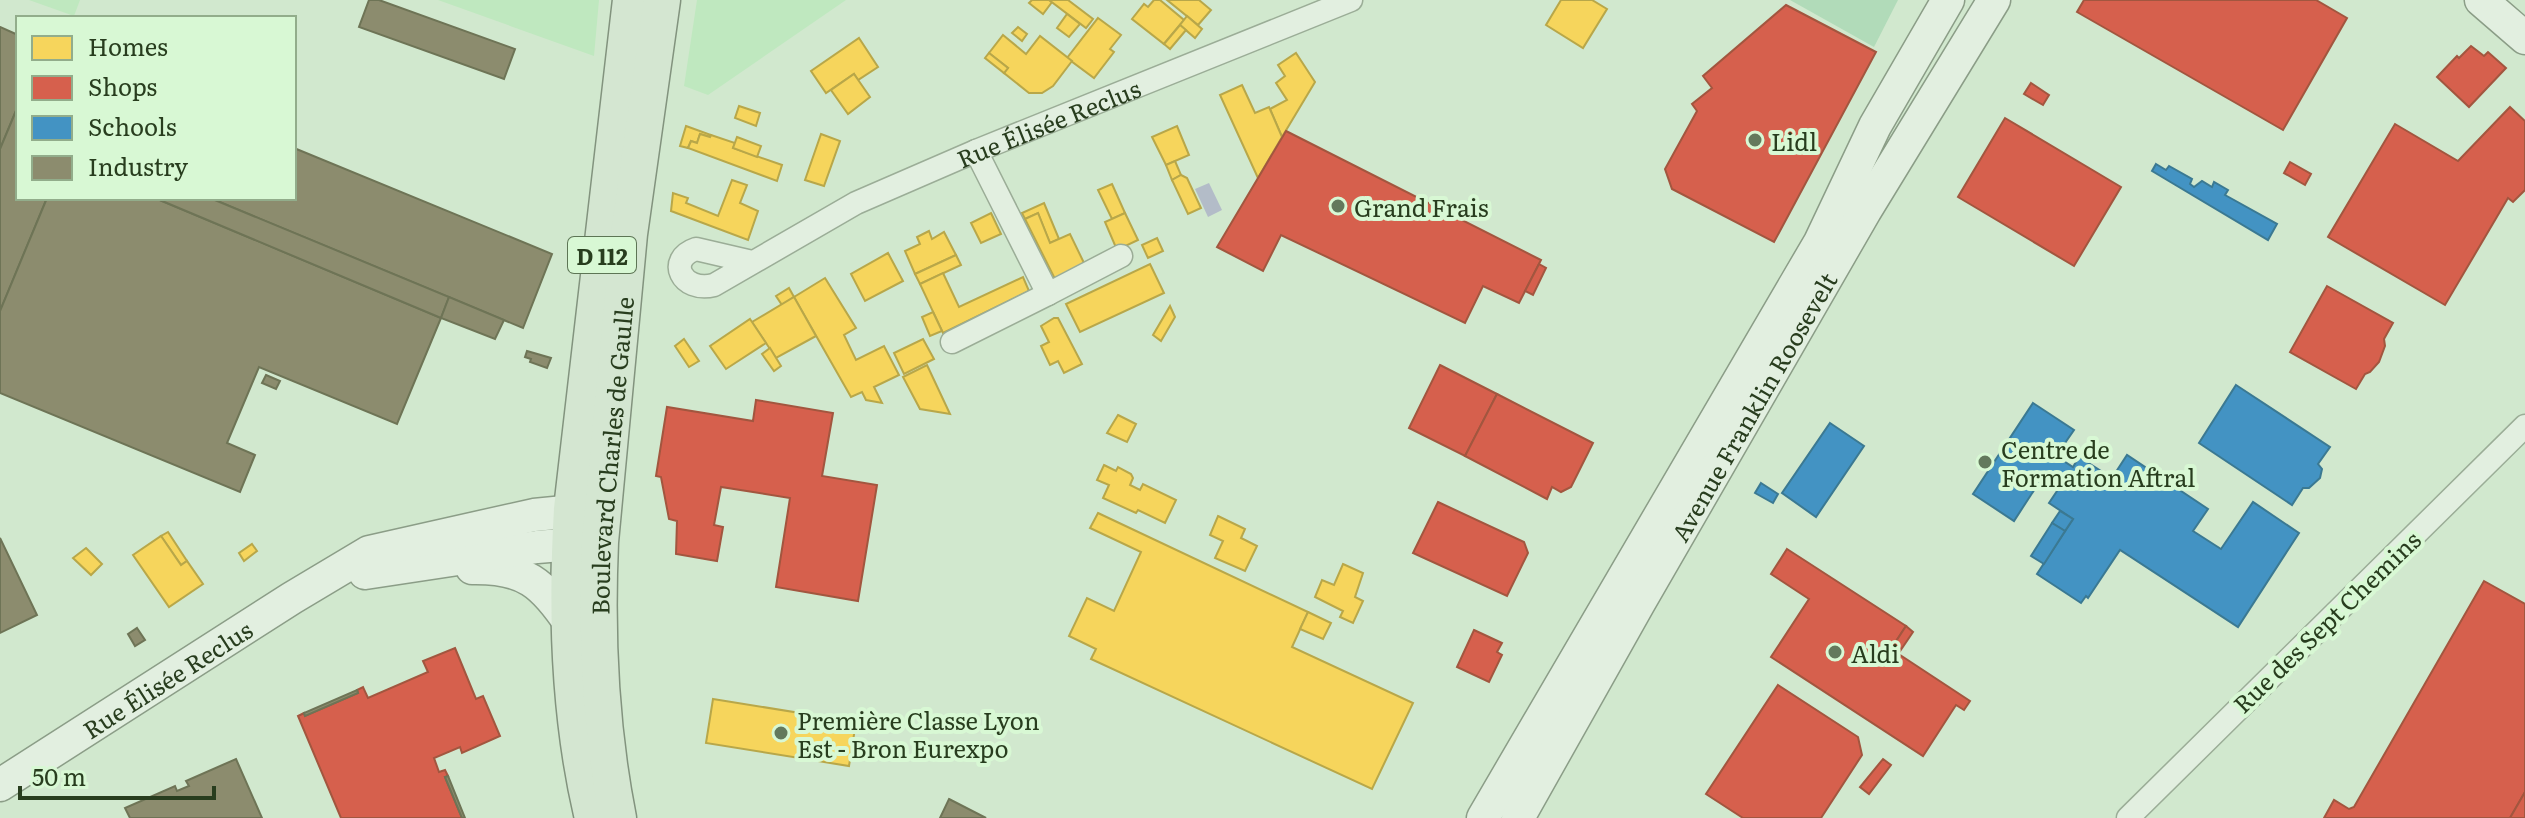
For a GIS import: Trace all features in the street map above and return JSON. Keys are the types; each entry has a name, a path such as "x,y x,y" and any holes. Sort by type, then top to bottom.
{"main road":[{"name":"D 112","path":"586,526 631,0"},
{"name":"Boulevard Charles de Gaulle","path":"593,818 584,778 573,686 571,625 662,0"},
{"name":"Boulevard Charles de Gaulle","path":"586,526 598,600 606,752 618,818"}],"street":[{"name":"Rue Élisée Reclus","path":"752,262 856,203 976,151 1351,0"},
{"name":"Avenue Franklin Roosevelt","path":"1483,818 1820,242 1875,126 1948,0"},
{"name":"Avenue Franklin Roosevelt","path":"1518,818 1910,135 1994,0"},
{"path":"2481,0 2525,38"},
{"path":"976,151 1048,294"},
{"path":"952,342 1121,256"},
{"path":"1762,390 1762,371 1775,343 1767,333"},
{"name":"Rue des Sept Chemins","path":"2128,818 2525,426"},
{"name":"Rue Élisée Reclus","path":"0,785 369,552 534,515 586,526"},
{"name":"Rue Élisée Reclus","path":"292,598 369,572 586,526"},
{"name":"Rue Élisée Reclus","path":"369,572 492,568 516,573 534,581 555,601 571,625"}],"green space":[{"path":"29,0 80,0 74,16"},
{"path":"438,0 599,0 594,56"},
{"path":"697,0 846,0 708,95 684,86"},
{"path":"1790,0 1898,0 1874,47"}],"shaded area":[{"path":"1209,183 1222,210 1208,217 1195,189"}],"building: Homes":[{"path":"1032,0 1052,2 1043,14 1029,3"},
{"path":"1049,0 1068,0 1093,19 1086,28"},
{"path":"1154,0 1160,0 1184,20 1164,44 1132,19 1144,4 1148,7"},
{"path":"1167,0 1199,0 1211,10 1198,25"},
{"path":"1561,0 1592,0 1607,9 1583,48 1546,25"},
{"path":"1067,14 1080,24 1069,37 1057,28"},
{"path":"1187,16 1202,29 1195,38 1180,25"},
{"path":"1098,18 1121,35 1110,49 1114,52 1094,78 1067,58"},
{"path":"1180,25 1186,30 1170,49 1164,44"},
{"path":"1018,27 1027,34 1022,41 1012,33"},
{"path":"1003,35 1026,54 1040,36 1072,61 1053,86 1042,93 1029,93 1004,73 1008,68 989,53"},
{"path":"859,38 878,67 858,80 854,74 826,93 811,71"},
{"path":"989,53 1008,68 1004,73 985,58"},
{"path":"1296,53 1315,82 1282,137 1270,109 1287,100 1276,83 1285,76 1278,65"},
{"path":"854,74 870,97 848,114 831,90"},
{"path":"1242,85 1255,113 1269,107 1282,137 1258,178 1220,95"},
{"path":"739,106 760,113 756,126 735,118"},
{"path":"686,126 711,135 700,134 697,143 691,141 688,148 680,146"},
{"path":"1177,126 1189,155 1166,165 1152,137"},
{"path":"700,134 735,143 733,148 782,165 777,181 688,148 691,141 697,143"},
{"path":"821,134 840,141 824,186 805,180"},
{"path":"737,137 761,146 757,157 733,148"},
{"path":"1175,161 1181,175 1172,180 1166,165"},
{"path":"1181,175 1187,178 1201,208 1188,214 1172,180"},
{"path":"732,180 747,185 740,203 758,211 748,240 671,211 673,193 688,198 686,203 718,216"},
{"path":"1112,184 1125,213 1112,219 1098,190"},
{"path":"1044,203 1059,239 1050,243 1038,213 1025,219 1022,213"},
{"path":"991,213 1001,234 981,243 971,223"},
{"path":"1038,213 1050,243 1070,234 1085,265 1055,279 1025,219"},
{"path":"1125,213 1138,240 1117,250 1105,222"},
{"path":"929,231 932,239 944,232 956,255 915,274 905,251 920,244 917,237"},
{"path":"1157,238 1163,251 1148,258 1142,245"},
{"path":"888,253 903,281 865,301 851,274"},
{"path":"956,255 961,265 920,284 915,274"},
{"path":"1150,264 1164,293 1080,332 1066,304"},
{"path":"943,273 959,307 1023,277 1029,291 943,333 920,284"},
{"path":"825,278 856,328 844,335 856,360 884,346 899,375 874,387 882,403 866,400 862,392 851,397 794,297"},
{"path":"789,288 794,297 782,305 776,296"},
{"path":"794,297 816,336 776,358 752,322"},
{"path":"1170,306 1175,317 1161,341 1153,335"},
{"path":"933,312 942,331 930,336 922,317"},
{"path":"1058,318 1082,364 1064,373 1058,361 1050,365 1041,346 1049,342 1041,326"},
{"path":"750,319 766,343 726,369 710,346"},
{"path":"684,339 699,361 689,367 675,346"},
{"path":"923,339 934,359 904,374 894,353"},
{"path":"770,348 781,366 774,371 762,354"},
{"path":"927,365 950,414 920,409 903,377"},
{"path":"1118,415 1136,424 1127,442 1107,433"},
{"path":"1104,465 1116,471 1118,467 1131,474 1130,485 1140,490 1143,484 1176,500 1165,523 1103,498 1109,485 1097,480"},
{"path":"1098,513 1308,612 1292,647 1413,703 1372,789 1091,659 1096,649 1069,636 1087,598 1114,611 1141,552 1090,528"},
{"path":"1218,516 1245,529 1241,538 1257,546 1245,571 1215,558 1223,541 1210,535"},
{"path":"168,532 187,561 181,565 161,536"},
{"path":"161,536 181,565 187,561 203,584 169,607 133,555"},
{"path":"252,544 257,551 244,561 239,553"},
{"path":"86,548 102,564 91,575 73,558"},
{"path":"1343,564 1363,573 1355,597 1363,601 1353,623 1340,617 1343,611 1315,597 1322,580 1334,585"},
{"path":"1308,612 1331,623 1323,639 1300,629"},
{"name":"Première Classe Lyon Est - Bron Eurexpo","path":"713,699 856,722 849,766 706,743"}],"building: Shops":[{"path":"2084,0 2316,0 2347,18 2283,130 2077,12"},
{"name":"Lidl","path":"1786,5 1876,52 1774,242 1672,189 1665,169 1697,111 1692,104 1712,88 1703,76"},
{"path":"2471,46 2484,56 2488,52 2506,68 2469,107 2437,77"},
{"path":"2031,83 2049,95 2043,105 2024,94"},
{"path":"2510,107 2525,121 2525,190 2513,202 2508,198 2445,305 2328,237 2395,124 2458,161"},
{"path":"2005,118 2121,187 2074,266 1958,197"},
{"name":"Grand Frais","path":"1286,131 1541,260 1519,303 1483,286 1465,323 1281,235 1263,271 1217,247"},
{"path":"2290,162 2311,174 2305,185 2284,173"},
{"path":"1539,264 1546,268 1533,295 1525,291"},
{"path":"2327,286 2393,323 2384,339 2385,346 2379,362 2365,374 2356,389 2290,352"},
{"path":"1440,365 1497,394 1465,456 1409,428"},
{"path":"1497,394 1593,443 1571,487 1561,492 1552,487 1547,499 1465,456"},
{"path":"756,400 833,413 822,476 877,485 858,601 776,587 790,498 721,487 714,525 723,527 717,561 676,554 677,521 669,519 661,477 656,476 667,407 753,421"},
{"path":"1438,502 1524,542 1528,553 1507,596 1413,553"},
{"name":"Aldi","path":"1787,549 1906,626 1891,649 1970,701 1964,710 1956,705 1923,756 1771,657 1809,599 1771,574"},
{"path":"2484,581 2525,604 2525,792 2510,818 2324,818 2334,800 2349,809 2354,807"},
{"path":"1906,626 1913,632 1898,654 1891,649"},
{"path":"1474,630 1502,643 1497,652 1502,655 1489,682 1457,667"},
{"path":"455,648 476,699 483,696 500,736 462,753 460,747 434,758 439,772 445,770 448,776 445,777 462,818 341,818 298,716 304,713 305,716 358,693 357,690 363,687 368,698 428,672 423,661"},
{"path":"1778,685 1858,737 1862,755 1821,818 1743,818 1706,794"},
{"path":"1883,759 1891,765 1869,794 1860,787"},
{"path":"2525,792 2525,818 2510,818"}],"building: Schools":[{"path":"2156,164 2166,170 2169,166 2192,179 2190,184 2194,187 2202,181 2212,187 2214,182 2228,190 2225,195 2277,224 2268,240 2152,171"},
{"path":"2236,385 2330,447 2318,464 2322,469 2320,478 2309,488 2303,488 2292,505 2199,443"},
{"path":"2033,403 2074,430 2056,456 2073,467 2079,457 2112,478 2127,455 2208,509 2193,531 2221,549 2253,502 2299,533 2238,627 2120,550 2088,598 2086,596 2081,603 2037,574 2073,519 2049,503 2057,491 2040,481 2014,521 1973,494"},
{"path":"1830,423 1864,446 1816,517 1782,493"},
{"path":"1761,483 1778,494 1773,503 1755,493"},
{"path":"2060,511 2073,519 2065,531 2052,523"},
{"path":"2052,523 2065,531 2044,564 2031,556"}],"building: Industry":[{"path":"369,0 379,0 515,49 504,79 359,27"},
{"path":"0,27 16,34 16,111 0,149"},
{"path":"16,111 16,200 46,200 0,311 0,149"},
{"path":"296,149 552,254 523,328 215,200 296,200"},
{"path":"46,200 160,200 441,318 397,424 259,367 227,443 255,455 240,492 0,393 0,311"},
{"path":"160,200 215,200 449,297 441,318"},
{"path":"449,297 504,320 495,339 441,318"},
{"path":"527,351 551,358 547,368 530,362 531,359 525,357"},
{"path":"266,375 280,381 276,389 262,383"},
{"path":"0,538 37,615 0,633"},
{"path":"137,628 145,640 135,646 128,634"},
{"path":"357,690 358,693 305,716 304,713"},
{"path":"236,759 262,818 130,818 125,808 175,786 177,791 189,786 186,781"},
{"path":"448,776 465,818 462,818 445,777"},
{"path":"949,799 986,818 940,818"}],"place":[{"name":"Lidl","path":"1755,140"},
{"name":"Grand Frais","path":"1338,206"},
{"name":"Centre de Formation Aftral","path":"1985,462"},
{"name":"Aldi","path":"1835,652"},
{"name":"Première Classe Lyon Est - Bron Eurexpo","path":"781,733"}]}
